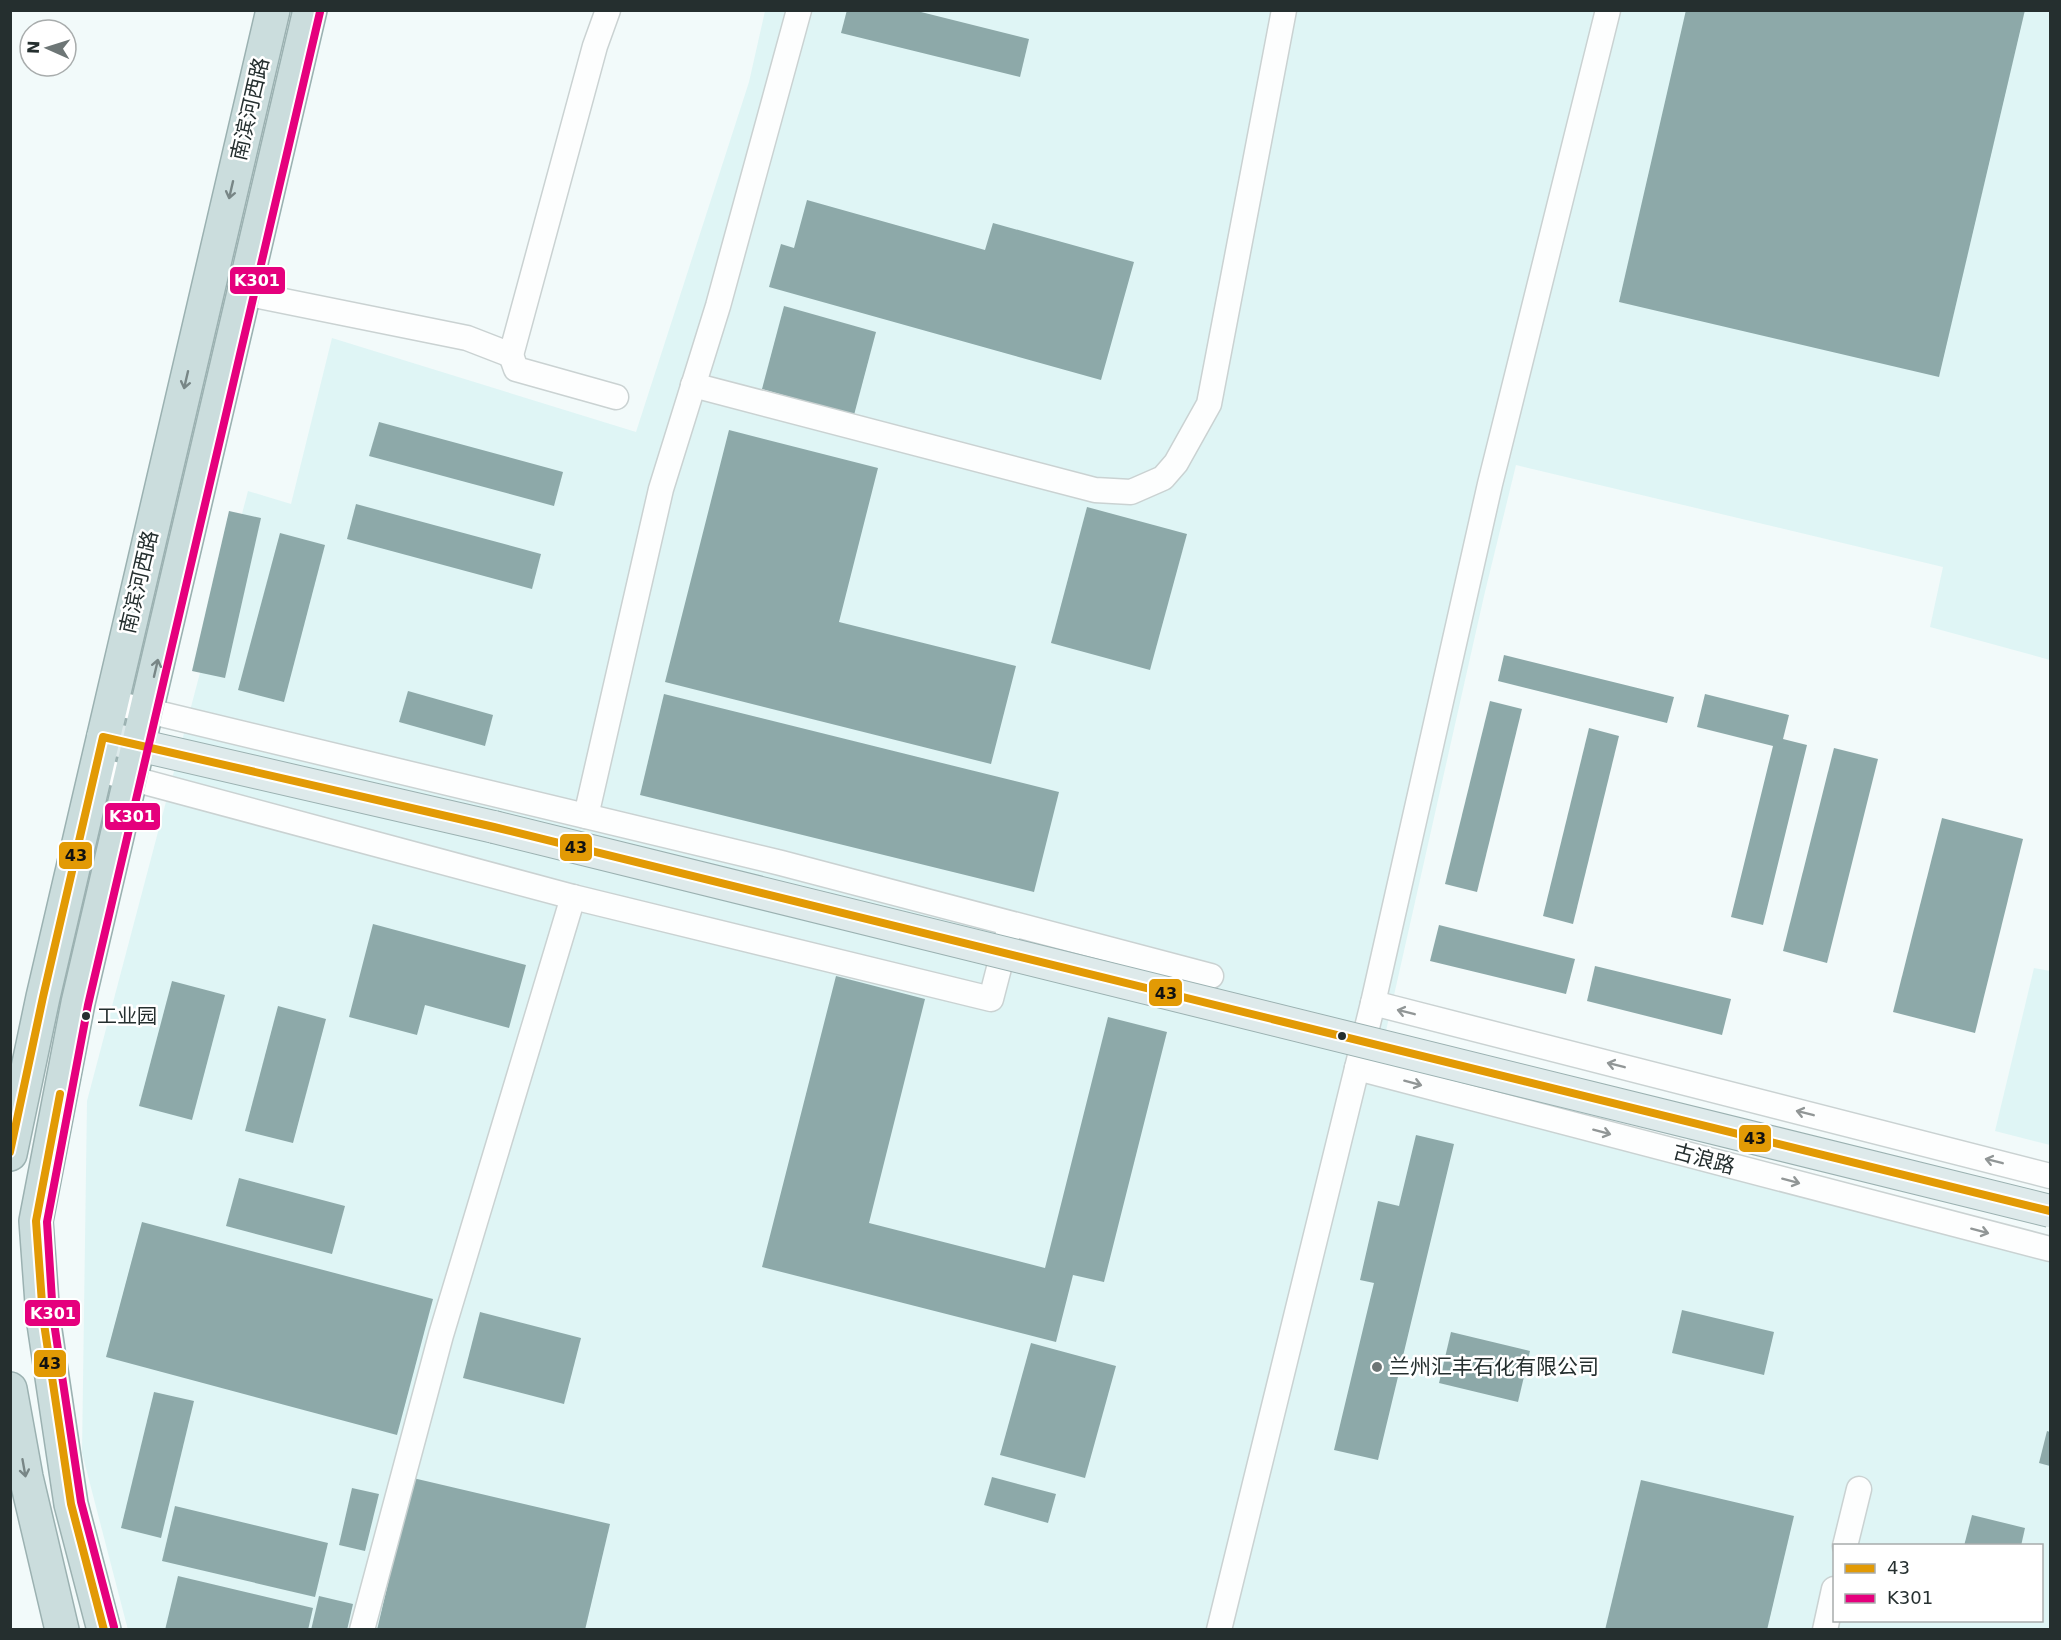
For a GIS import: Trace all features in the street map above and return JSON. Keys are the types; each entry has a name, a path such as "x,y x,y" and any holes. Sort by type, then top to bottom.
{"highway":[{"name":"南滨河西路","path":"10,1154 43,997 273,10"},
{"name":"南滨河西路","path":"104,1629 71,1504 43,1317 36,1221 78,1003 310,10"},
{"path":"10,1389 26,1477 62,1629"}],"main road":[{"name":"古浪路","path":"103,737 494,827 2050,1211"}],"street":[{"path":"608,10 594,46 511,356 516,369 616,397"},
{"path":"586,816 661,489 718,306 799,10"},
{"path":"693,384 1095,490 1131,492 1163,478 1176,463 1209,404 1284,10"},
{"path":"1219,1629 1373,1004 1490,484 1608,10"},
{"path":"244,293 467,338 511,356"},
{"path":"111,702 781,863 1211,976"},
{"path":"96,769 573,897 991,999 1010,923"},
{"path":"362,1629 441,1335 573,897"},
{"path":"1373,1004 2050,1176"},
{"name":"古浪路","path":"1357,1068 2050,1249"},
{"path":"1845,1544 1859,1489"},
{"path":"1825,1629 1833,1593"}],"shaded area":[{"path":"765,11 2050,11 2050,660 1930,627 1943,567 1516,465 1484,596 1374,1084 2050,1253 2050,1629 128,1630 82,1453 87,1101 248,491 291,504 332,338 636,432 749,82"},
{"path":"2034,968 2050,971 2050,1145 1995,1131"}],"building":[{"path":"847,10 913,10 1029,39 1020,77 841,33"},
{"path":"1686,10 2025,10 1939,377 1619,302"},
{"path":"807,200 985,250 993,223 1134,262 1101,380 769,287 781,244 794,248"},
{"path":"784,306 876,332 854,415 762,389"},
{"path":"379,422 563,472 554,506 369,456"},
{"path":"729,430 878,468 839,622 1016,666 991,764 665,682"},
{"path":"356,504 541,554 532,589 347,539"},
{"path":"1087,507 1187,534 1150,670 1051,643"},
{"path":"229,511 261,518 225,678 192,671"},
{"path":"280,533 325,545 284,702 238,690"},
{"path":"1504,655 1674,697 1667,723 1498,681"},
{"path":"408,691 493,715 485,746 399,722"},
{"path":"664,694 1059,792 1034,892 640,795"},
{"path":"1705,694 1789,715 1783,739 1807,745 1763,925 1731,917 1773,746 1697,727"},
{"path":"1490,701 1522,709 1477,892 1445,884"},
{"path":"1589,728 1619,736 1573,924 1543,916"},
{"path":"1834,748 1878,759 1827,963 1783,951"},
{"path":"1942,818 2023,839 1975,1033 1893,1012"},
{"path":"373,924 526,965 509,1028 425,1005 417,1035 349,1017"},
{"path":"1439,925 1575,959 1566,994 1430,961"},
{"path":"1595,966 1731,999 1722,1035 1587,1001"},
{"path":"836,976 925,999 869,1223 1045,1268 1108,1017 1167,1032 1104,1282 1073,1275 1056,1342 762,1267"},
{"path":"172,981 225,995 192,1120 139,1106"},
{"path":"278,1006 326,1019 293,1143 245,1131"},
{"name":"兰州汇丰石化有限公司","path":"1416,1135 1454,1144 1378,1460 1334,1450 1374,1283 1360,1280 1378,1201 1399,1206"},
{"path":"239,1178 345,1206 332,1254 226,1226"},
{"path":"142,1222 433,1299 397,1435 106,1357"},
{"path":"1682,1310 1774,1332 1764,1375 1672,1353"},
{"path":"480,1312 581,1338 564,1404 463,1378"},
{"path":"1451,1332 1530,1351 1518,1402 1439,1383"},
{"path":"1031,1343 1116,1366 1085,1478 1000,1455"},
{"path":"154,1392 194,1401 161,1538 121,1528"},
{"path":"2047,1431 2050,1432 2050,1466 2039,1463"},
{"path":"992,1477 1056,1494 1048,1523 984,1505"},
{"path":"413,1478 610,1524 585,1630 377,1630"},
{"path":"1641,1480 1794,1516 1767,1630 1605,1630"},
{"path":"352,1488 379,1494 365,1551 339,1545"},
{"path":"175,1506 328,1543 315,1597 162,1561"},
{"path":"1972,1515 2025,1528 2021,1544 1965,1544"},
{"path":"178,1576 313,1608 308,1630 165,1630"},
{"path":"319,1596 353,1604 347,1630 311,1630"}],"transit line":[{"name":"K301","path":"114,1627 81,1502 53,1316 47,1222 88,1005 320,12"},
{"name":"43","path":"10,1152 103,737 494,827 2050,1211"},
{"name":"43","path":"60,1094 36,1221 43,1317 71,1504 104,1630"}],"place":[{"name":"工业园","path":"86,1016"},
{"name":"兰州汇丰石化有限公司","path":"1377,1367"}]}
